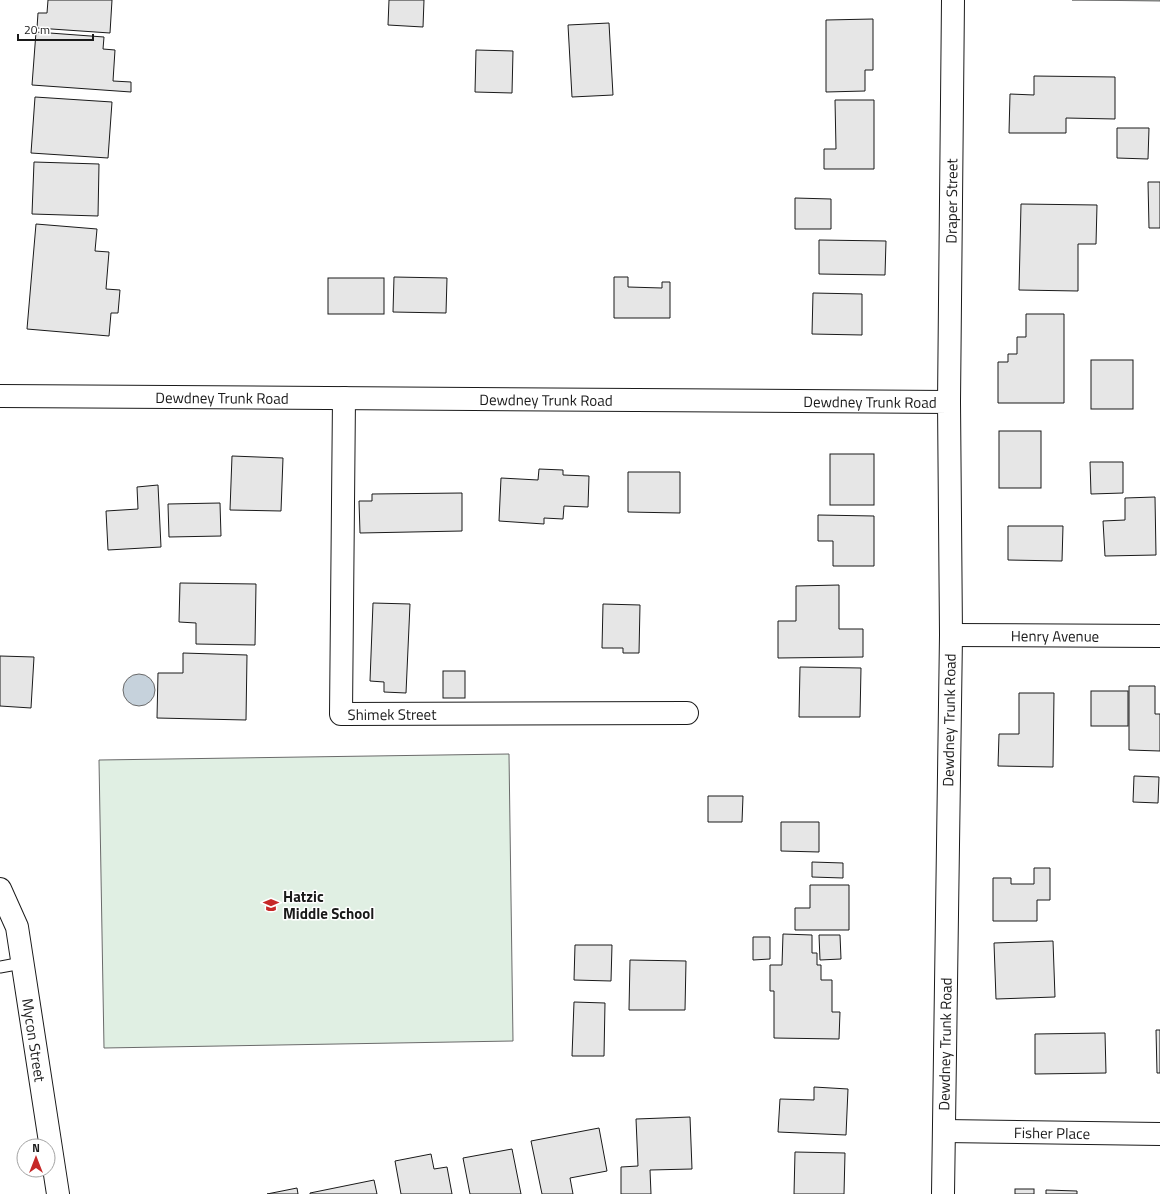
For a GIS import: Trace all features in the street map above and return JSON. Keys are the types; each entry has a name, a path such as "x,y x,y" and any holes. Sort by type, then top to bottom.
{"street":[{"name":"Draper Street","path":"949,402 953,0"},
{"name":"Dewdney Trunk Road","path":"0,396 949,402 950,635 942,1194"},
{"name":"Shimek Street","path":"344,398 341,714 687,713"},
{"name":"Henry Avenue","path":"950,635 1160,636"},
{"name":"Mycon Street","path":"0,889 16,927 58,1194"},
{"name":"Fisher Place","path":"944,1131 1160,1134"}],"lane":[{"path":"0,967 22,963"}],"green space":[{"path":"1080,0 1160,0 1160,1"},
{"name":"Hatzic Middle School","path":"509,754 513,1041 104,1048 99,760"}],"shaded area":[{"path":"139,674 148,677 152,681 155,690 152,699 148,703 139,706 130,703 126,699 123,690 126,681 130,677"}],"building":[{"path":"48,0 112,0 110,33 37,28 38,13 47,13"},
{"path":"389,0 424,0 423,27 388,25"},
{"path":"873,19 873,70 865,70 865,91 826,92 826,20"},
{"path":"609,23 613,95 572,97 568,25"},
{"path":"36,32 104,37 103,49 115,50 113,81 131,82 131,92 32,85"},
{"path":"476,50 513,51 512,93 475,92"},
{"path":"1034,76 1115,77 1115,119 1066,118 1066,133 1009,133 1010,94 1034,95"},
{"path":"35,97 112,102 108,158 31,153"},
{"path":"835,100 874,100 874,169 824,169 824,149 836,149"},
{"path":"1117,128 1149,128 1148,159 1117,158"},
{"path":"34,162 99,164 98,216 32,214"},
{"path":"1148,182 1160,182 1160,228 1149,228"},
{"path":"795,198 831,199 831,229 795,229"},
{"path":"1021,204 1097,205 1096,244 1078,244 1078,291 1019,290"},
{"path":"36,224 97,229 95,251 109,252 106,289 120,290 118,313 111,313 109,336 27,329"},
{"path":"819,240 886,241 885,275 819,274"},
{"path":"394,277 447,278 446,313 393,312"},
{"path":"614,277 628,277 628,287 662,288 662,282 670,282 670,318 614,318"},
{"path":"328,278 384,278 384,314 328,314"},
{"path":"813,293 862,294 862,335 812,334"},
{"path":"1026,314 1064,314 1064,403 998,403 998,362 1008,362 1008,354 1017,354 1017,337 1026,337"},
{"path":"1091,360 1133,360 1133,409 1091,409"},
{"path":"999,431 1041,431 1041,488 999,488"},
{"path":"830,454 874,454 874,505 830,505"},
{"path":"232,456 283,458 281,511 230,510"},
{"path":"1090,462 1123,462 1123,493 1091,494"},
{"path":"539,469 563,470 563,475 589,476 588,507 564,506 563,519 544,518 544,524 499,521 501,478 538,480"},
{"path":"628,472 680,472 680,513 628,512"},
{"path":"158,485 161,547 108,550 106,511 138,509 137,487"},
{"path":"462,493 462,531 360,533 359,501 372,501 372,494"},
{"path":"1155,497 1156,555 1105,556 1103,521 1125,520 1125,498"},
{"path":"220,503 221,536 169,537 168,504"},
{"path":"818,515 874,516 874,566 833,566 833,541 818,541"},
{"path":"1008,526 1063,526 1062,561 1008,560"},
{"path":"180,583 256,584 255,645 196,644 196,623 179,622"},
{"path":"839,585 839,629 863,629 863,657 778,658 778,621 796,621 796,586"},
{"path":"373,603 410,604 406,693 384,692 384,682 370,681"},
{"path":"603,604 640,605 639,653 623,653 623,648 602,648"},
{"path":"183,653 247,655 246,720 157,718 158,673 183,673"},
{"path":"0,656 34,657 31,708 0,706"},
{"path":"800,667 861,668 860,717 799,717"},
{"path":"443,671 465,671 465,698 443,698"},
{"path":"1129,686 1155,686 1155,714 1160,714 1160,751 1129,750"},
{"path":"1091,691 1128,691 1128,726 1091,726"},
{"path":"1019,693 1054,693 1053,767 998,766 999,734 1019,734"},
{"path":"1134,776 1159,777 1158,803 1133,802"},
{"path":"708,796 743,796 742,822 708,822"},
{"path":"781,822 819,822 819,852 781,851"},
{"path":"812,862 843,863 843,878 812,877"},
{"path":"1034,868 1050,868 1050,900 1037,900 1037,921 993,921 993,878 1011,878 1011,884 1034,884"},
{"path":"810,885 849,885 849,930 795,930 795,908 810,908"},
{"path":"783,934 812,935 812,953 817,953 817,965 821,965 821,980 832,980 832,1012 840,1012 839,1039 774,1038 774,991 770,991 770,965 782,965"},
{"path":"819,935 840,935 841,959 820,960"},
{"path":"753,937 770,937 770,959 753,960"},
{"path":"1053,941 1055,997 996,999 994,943"},
{"path":"575,945 612,945 611,981 574,980"},
{"path":"630,960 686,961 685,1010 629,1010"},
{"path":"574,1002 605,1003 604,1056 572,1056"},
{"path":"1156,1030 1160,1030 1160,1073 1157,1073"},
{"path":"1105,1033 1106,1073 1035,1074 1035,1034"},
{"path":"814,1087 848,1089 846,1135 778,1132 780,1099 814,1100"},
{"path":"690,1117 692,1169 650,1170 651,1194 621,1194 621,1167 638,1166 636,1119"},
{"path":"599,1128 607,1171 570,1178 573,1194 542,1194 531,1141"},
{"path":"512,1149 521,1194 470,1194 463,1158"},
{"path":"795,1152 845,1153 844,1194 794,1194"},
{"path":"431,1154 434,1169 447,1167 452,1194 401,1194 395,1161"},
{"path":"374,1180 377,1194 310,1194 310,1193"},
{"path":"297,1188 298,1194 267,1194"},
{"path":"1015,1189 1034,1189 1034,1194 1015,1194"},
{"path":"1046,1190 1077,1191 1077,1194 1046,1194"}],"place":[{"name":"Hatzic Middle School","path":"271,905"}]}
